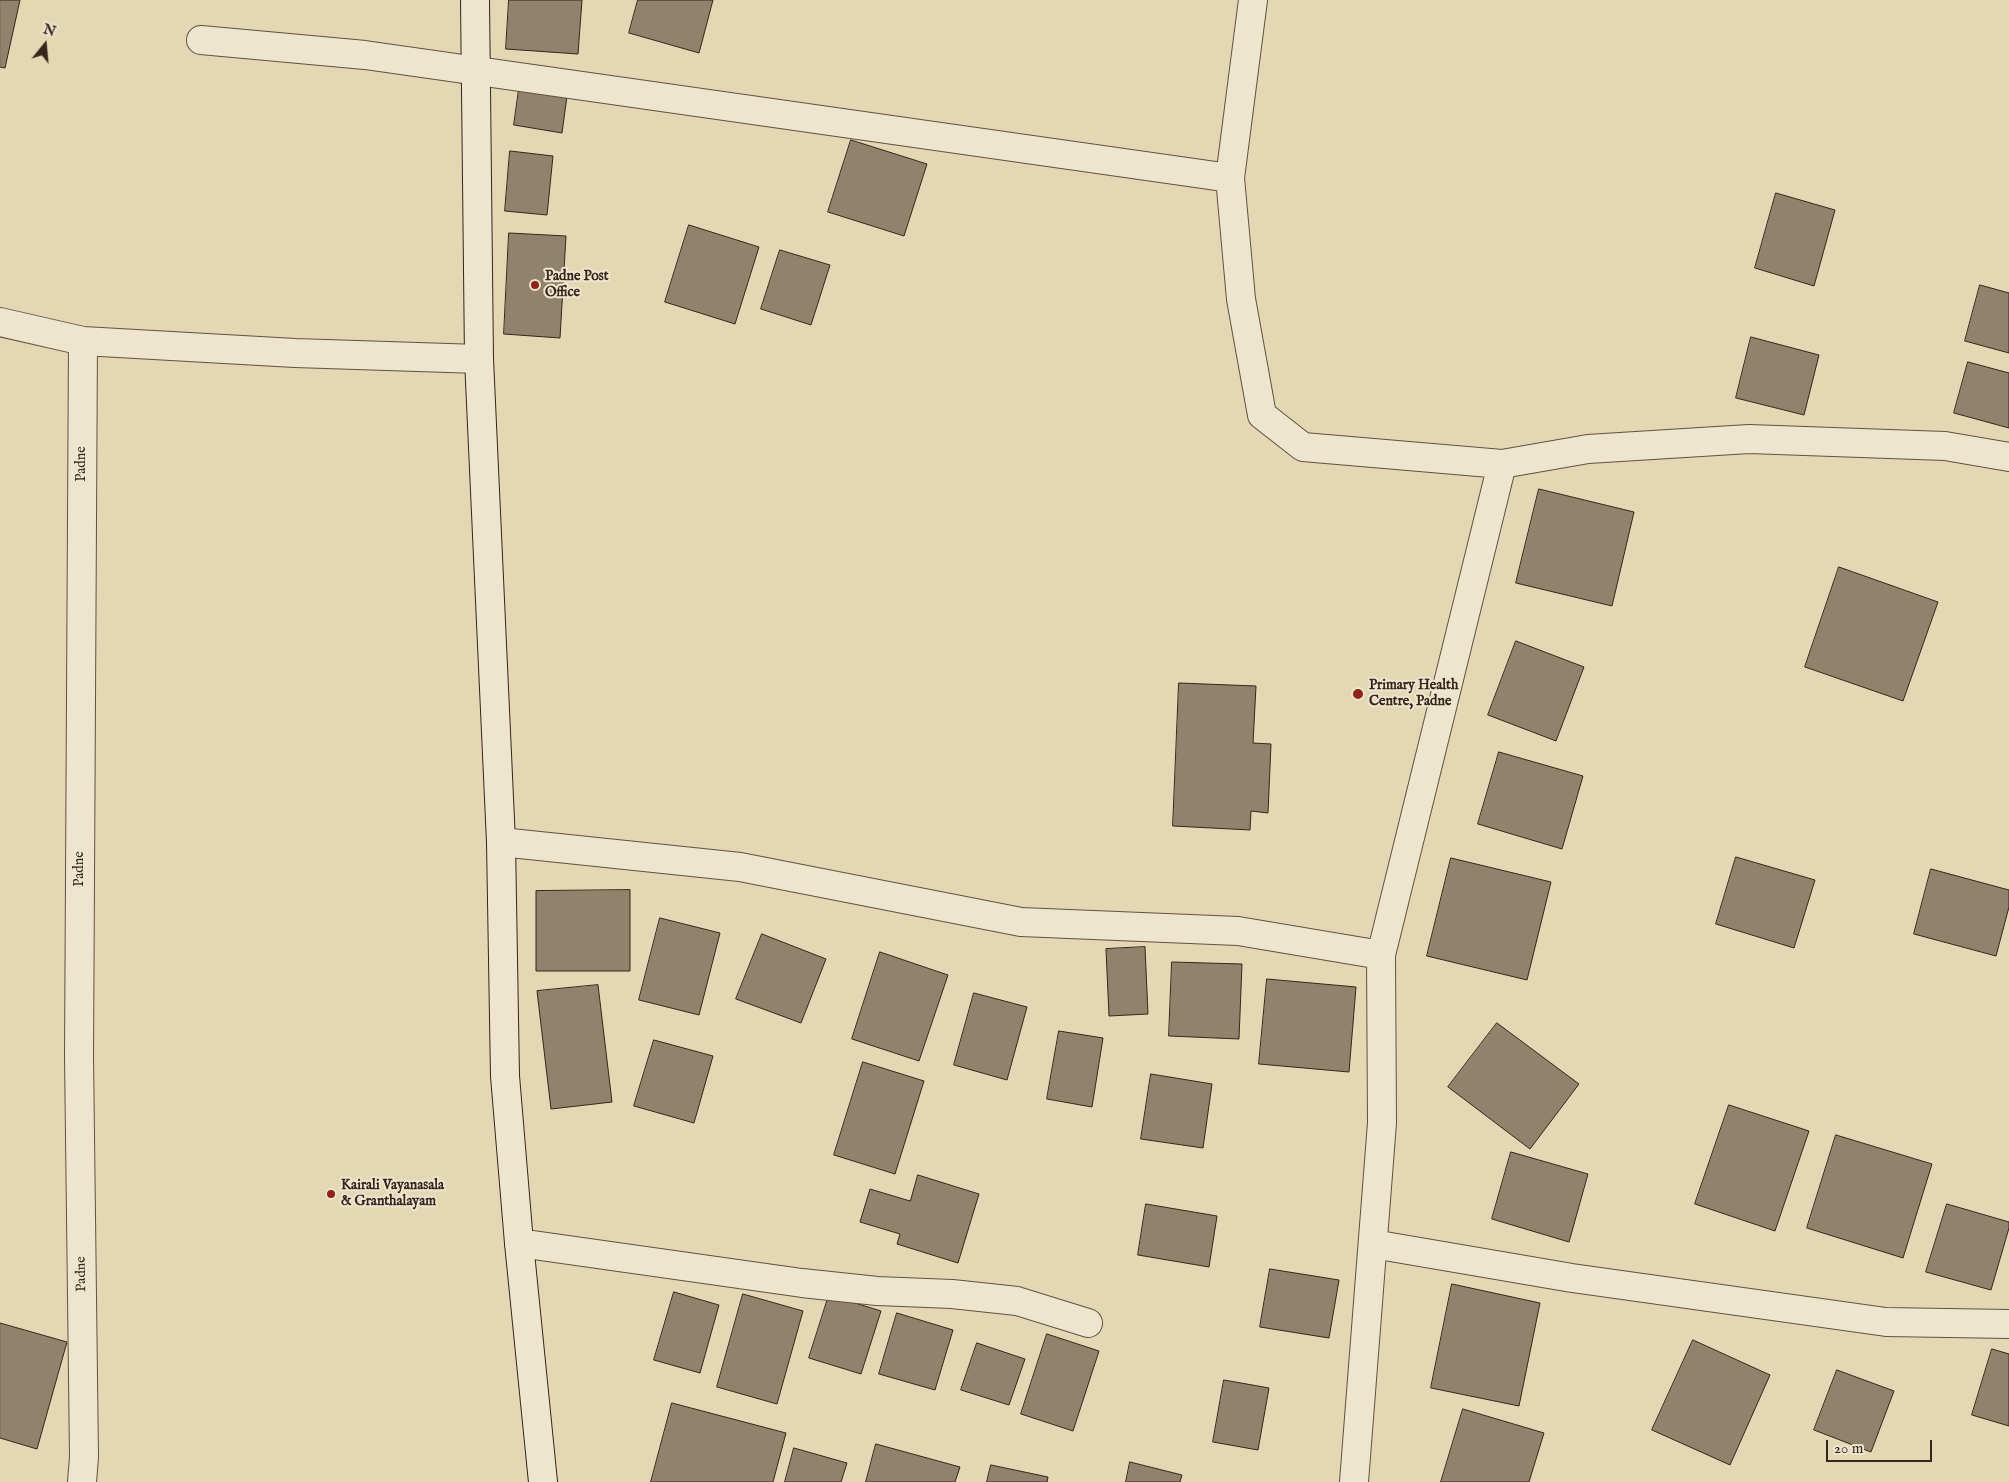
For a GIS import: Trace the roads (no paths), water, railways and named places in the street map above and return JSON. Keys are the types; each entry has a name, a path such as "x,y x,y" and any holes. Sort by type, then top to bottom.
{"street":[{"path":"475,0 479,359 501,842 505,1076 519,1244 543,1482"},
{"path":"1253,0 1230,178 1241,299 1262,415 1303,446 1502,464 1588,449 1749,439 1945,446 2009,457"},
{"path":"201,40 365,56 1230,178"},
{"path":"0,322 83,341 295,353 479,359"},
{"name":"Padne","path":"82,1482 84,1457 79,1046 83,341"},
{"path":"1354,1482 1382,1123 1381,955 1502,464"},
{"path":"501,842 740,867 1021,922 1238,931 1381,955"},
{"path":"519,1244 802,1283 878,1291 952,1294 1017,1301 1088,1323"},
{"path":"1373,1244 1572,1278 1886,1322 2009,1324"}],"place":[{"name":"Padne Post Office","path":"535,285"},
{"name":"Primary Health Centre, Padne","path":"1358,694"},
{"name":"Kairali Vayanasala & Granthalayam","path":"331,1194"}]}
